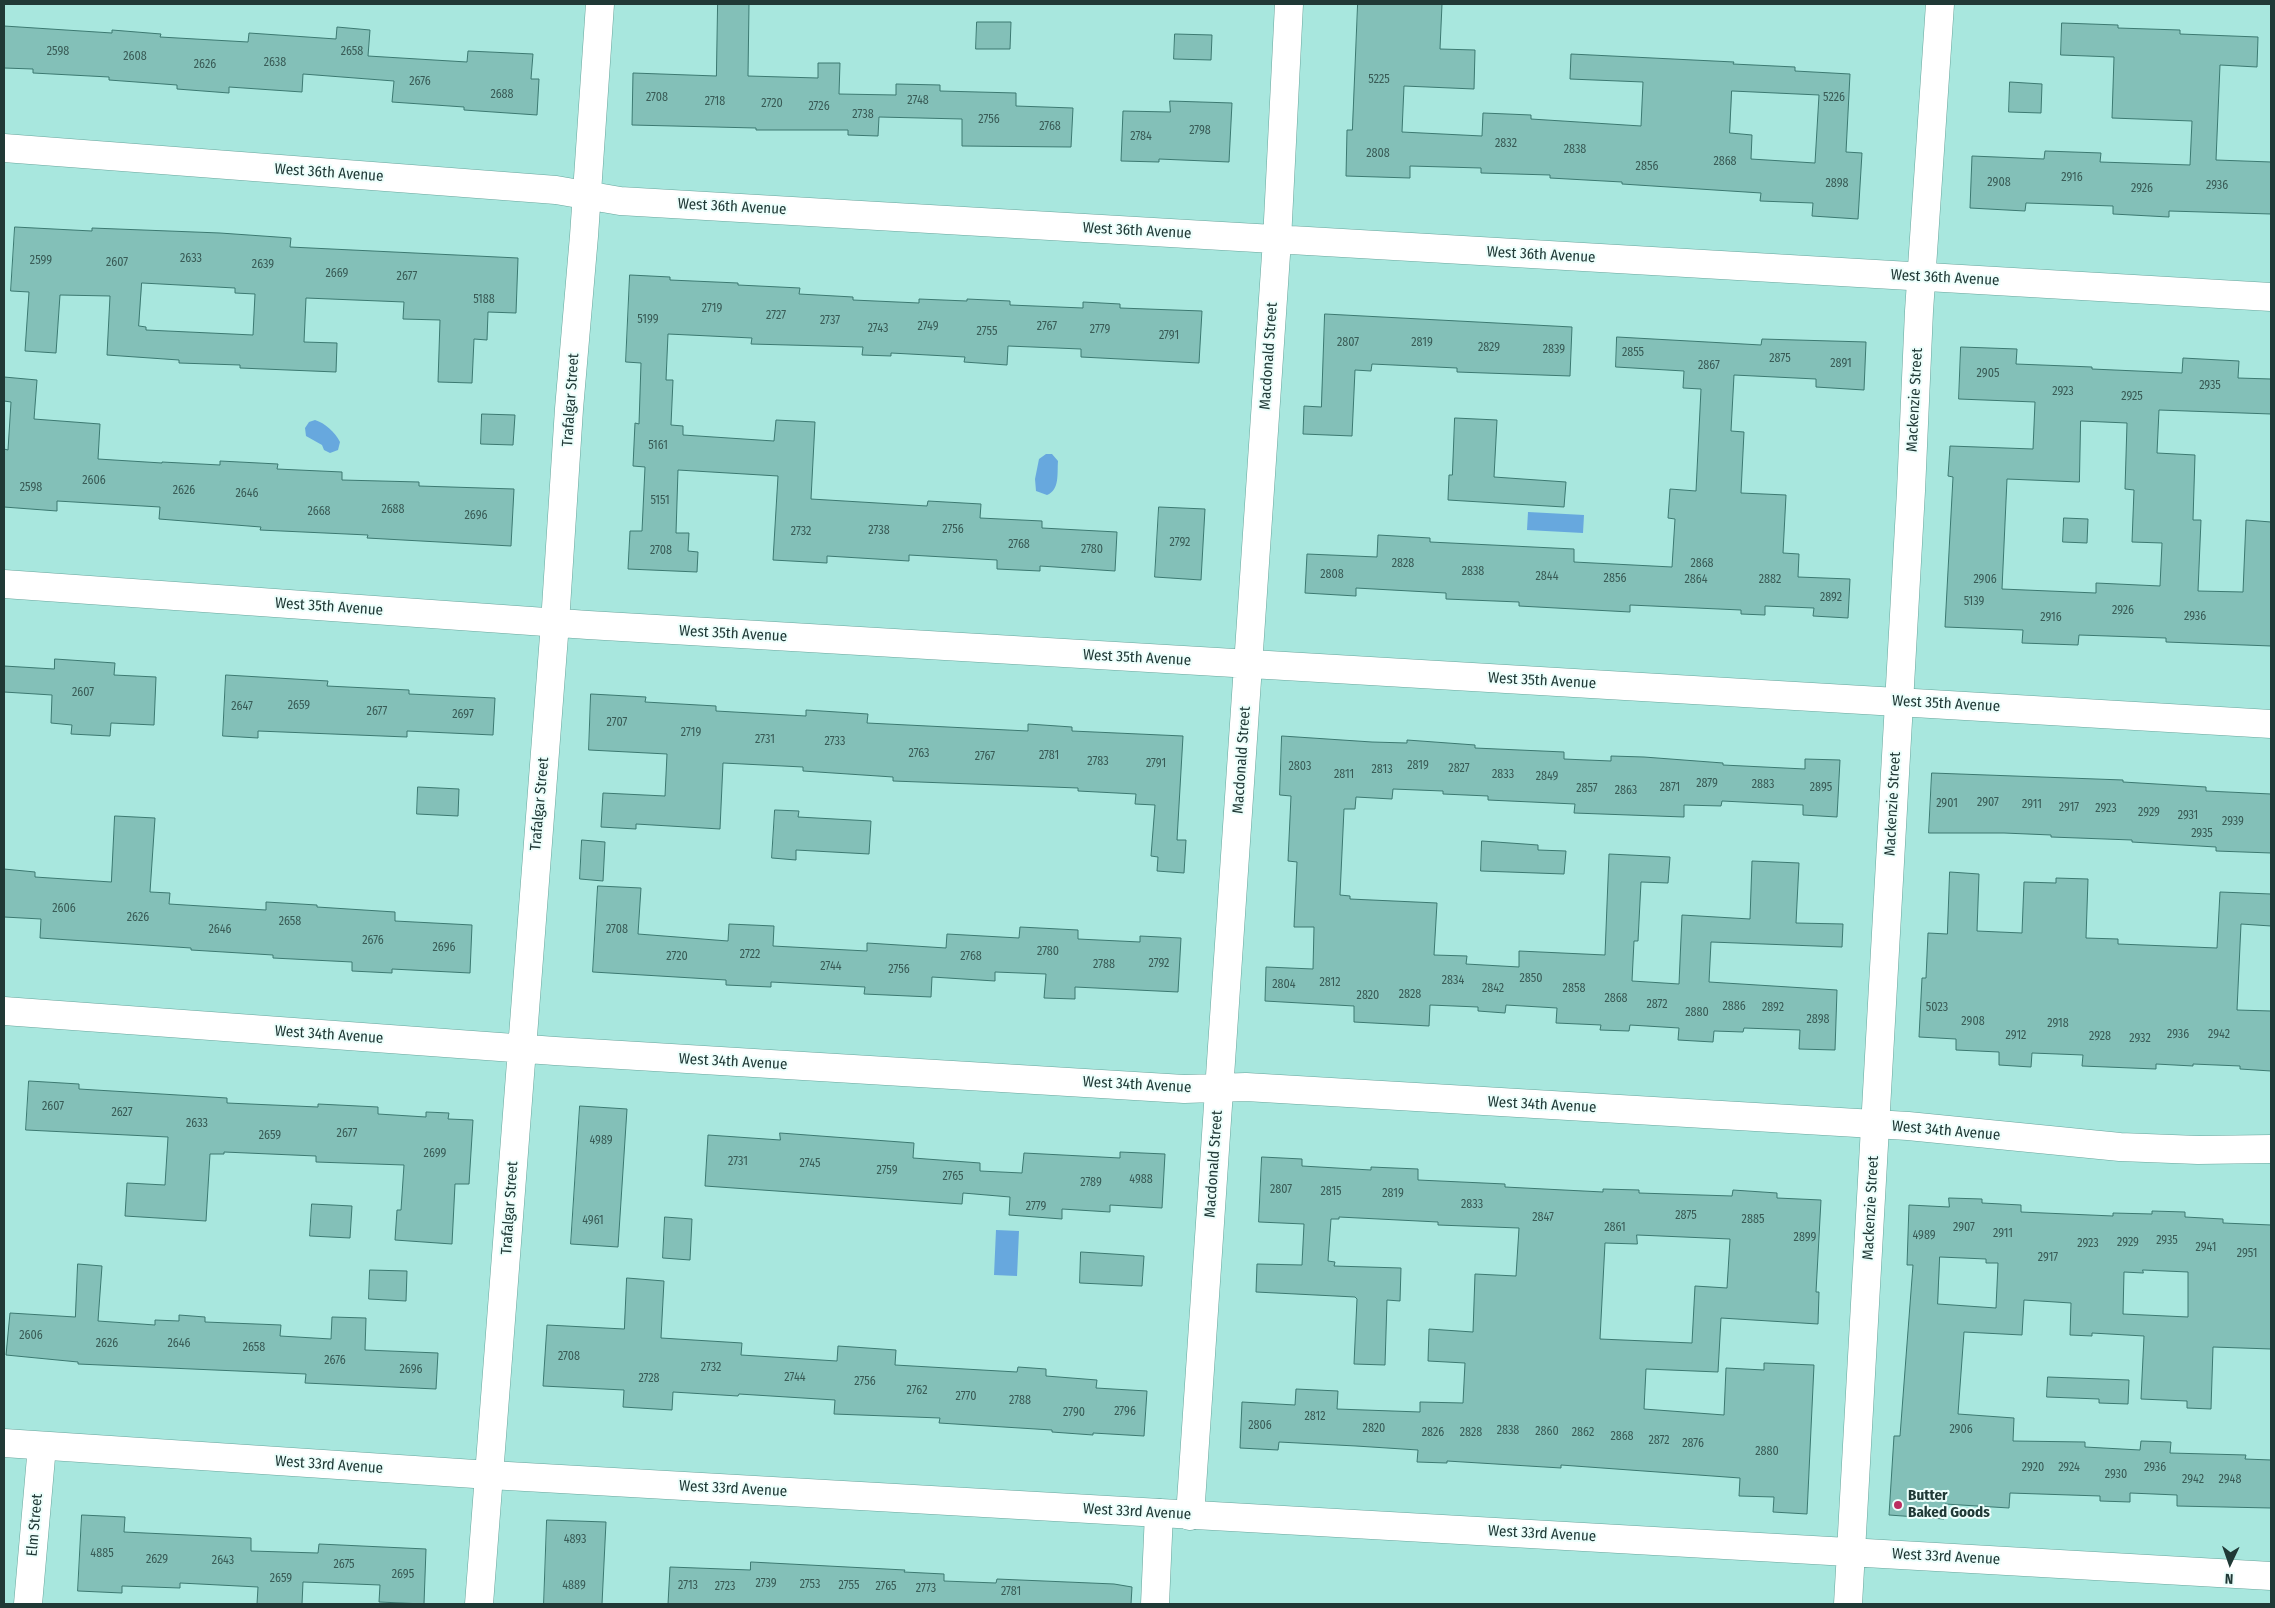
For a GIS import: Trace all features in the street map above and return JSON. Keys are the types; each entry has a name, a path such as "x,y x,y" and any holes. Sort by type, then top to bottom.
{"street":[{"name":"Trafalgar Street","path":"479,1604 555,623 569,409 587,196 600,4"},
{"name":"Macdonald Street","path":"1190,1516 1277,240 1288,4"},
{"name":"Mackenzie Street","path":"1848,1604 1922,276 1940,4"},
{"name":"West 36th Avenue","path":"4,148 556,190 620,201 2271,297"},
{"name":"West 35th Avenue","path":"4,584 555,623 2271,724"},
{"name":"West 34th Avenue","path":"4,1011 522,1049 1184,1089 1246,1087 1876,1124 2120,1147 2198,1150 2271,1149"},
{"name":"West 33rd Avenue","path":"4,1443 490,1475 2271,1576"},
{"name":"Elm Street","path":"28,1604 42,1446"},
{"path":"1154,1604 1159,1514"}],"water":[{"path":"315,420 329,428 335,435 340,442 338,450 330,453 324,450 322,445 306,436 305,428 309,422"},
{"path":"1046,454 1052,454 1058,461 1056,485 1051,493 1047,495 1036,491 1035,479 1039,459"},
{"path":"1528,512 1584,515 1583,533 1527,530"},
{"path":"996,1230 1019,1231 1017,1276 994,1275"}],"building":[{"path":"718,4 749,4 748,76 818,78 818,63 840,63 839,94 896,95 896,84 940,85 940,91 1016,93 1016,106 1073,108 1071,147 962,146 962,119 879,117 878,136 848,135 848,130 756,130 756,128 632,125 633,73 716,76"},
{"path":"1358,4 1442,4 1440,49 1475,50 1474,89 1404,86 1402,132 1482,136 1483,113 1531,115 1531,119 1641,126 1643,82 1570,79 1571,54 1734,62 1733,64 1795,67 1795,71 1850,74 1846,152 1862,153 1858,219 1812,216 1813,203 1760,201 1761,193 1550,178 1550,175 1481,173 1481,168 1410,166 1410,178 1346,176 1347,130 1352,130","holes":["1732,91 1819,95 1815,163 1751,159 1752,135 1730,133"]},
{"path":"977,22 1011,22 1010,49 976,49"},
{"path":"2062,23 2118,25 2118,28 2180,30 2180,34 2258,37 2257,67 2220,65 2216,160 2271,162 2271,214 2169,211 2169,217 2113,214 2113,206 2026,203 2025,211 1970,208 1972,156 2044,159 2045,151 2101,153 2100,162 2190,165 2192,121 2112,118 2114,57 2061,55"},
{"path":"4,26 112,33 112,30 161,34 160,37 248,42 249,33 336,39 337,27 370,30 368,56 467,62 468,51 533,54 531,79 539,79 537,115 464,110 464,107 392,102 394,81 303,74 302,92 229,87 229,93 177,89 177,85 109,80 109,77 33,73 33,69 4,68"},
{"path":"1175,34 1212,35 1211,60 1174,59"},
{"path":"2010,82 2042,84 2041,113 2009,112"},
{"path":"1170,101 1232,103 1229,162 1159,159 1159,162 1121,161 1123,111 1170,112"},
{"path":"15,227 92,231 92,228 220,233 291,238 290,247 518,258 516,313 488,312 487,340 474,339 472,383 438,382 440,320 403,319 404,302 306,298 304,342 337,343 336,372 240,368 240,365 179,363 179,360 107,355 110,296 60,295 56,353 25,351 29,292 11,291","holes":["142,283 235,288 235,293 255,294 253,335 146,330 146,327 139,326"]},
{"path":"630,275 670,277 670,280 800,288 799,294 853,297 853,300 919,303 919,299 967,301 967,299 1010,301 1010,305 1083,308 1083,302 1120,304 1120,308 1202,311 1199,363 1081,357 1081,349 1008,346 1007,365 964,362 965,357 891,353 891,356 862,355 863,347 751,344 752,338 668,334 666,380 673,380 671,425 683,426 683,435 774,441 776,420 815,422 811,499 927,506 928,501 981,504 980,518 1042,521 1042,528 1117,532 1115,571 1040,566 1040,571 997,569 997,560 909,555 909,561 827,556 827,563 773,560 778,476 678,470 676,533 689,533 688,551 698,552 697,572 628,569 630,531 642,531 645,467 633,466 635,423 639,424 641,363 626,362"},
{"path":"1325,314 1572,327 1570,376 1457,372 1457,368 1372,364 1371,371 1355,370 1352,436 1303,434 1304,406 1321,407"},
{"path":"1617,337 1761,345 1762,339 1866,342 1864,390 1816,387 1816,379 1734,375 1731,431 1744,432 1741,493 1786,495 1783,553 1799,554 1798,577 1850,579 1848,618 1813,616 1814,608 1765,606 1765,615 1741,614 1741,610 1630,605 1630,612 1519,606 1519,602 1446,599 1446,593 1356,588 1356,596 1305,593 1307,554 1377,557 1378,535 1430,538 1430,542 1574,549 1574,562 1672,567 1675,519 1668,518 1670,489 1696,491 1701,389 1683,388 1684,371 1616,367"},
{"path":"1961,347 2017,349 2016,364 2092,367 2092,369 2182,373 2183,358 2239,361 2238,378 2271,379 2271,414 2159,410 2157,453 2195,455 2193,520 2201,520 2198,591 2243,592 2246,520 2271,522 2271,646 2166,642 2166,638 2079,635 2078,645 2022,643 2023,630 1945,627 1953,477 1948,476 1950,446 2033,449 2035,402 1959,399","holes":["2081,421 2127,423 2125,489 2134,490 2132,542 2162,543 2160,586 2096,583 2096,593 2002,589 2007,479 2079,482"]},
{"path":"4,377 37,380 34,419 100,424 98,459 220,465 220,461 278,464 277,469 342,472 342,480 419,482 419,486 514,489 511,546 367,538 368,535 260,530 261,527 159,519 160,507 57,501 57,511 4,507 4,449 8,450 11,402 4,401"},
{"path":"482,414 515,415 513,445 481,444"},
{"path":"1455,418 1497,420 1494,477 1566,482 1564,507 1448,500 1449,475 1452,475"},
{"path":"1159,507 1205,509 1201,580 1155,577"},
{"path":"2064,518 2088,519 2087,543 2063,542"},
{"path":"55,659 115,663 114,675 156,677 154,725 111,723 110,736 71,734 72,725 51,723 52,695 4,692 4,666 54,669"},
{"path":"226,675 328,681 327,686 409,690 409,694 495,698 493,735 407,731 407,737 258,731 258,738 223,736"},
{"path":"591,694 646,697 645,702 716,706 716,711 806,716 806,710 868,714 867,723 1028,731 1028,724 1072,727 1072,731 1183,736 1177,840 1186,840 1184,873 1157,871 1158,857 1151,856 1155,805 1135,804 1136,794 1078,791 1078,788 893,781 893,777 803,771 803,767 723,763 720,829 636,824 636,829 601,827 603,793 665,796 667,754 589,750"},
{"path":"1282,736 1372,742 1407,743 1407,740 1475,745 1475,748 1564,752 1564,759 1611,761 1611,756 1644,757 1723,763 1723,765 1805,769 1805,759 1840,760 1837,817 1803,815 1803,805 1722,801 1721,806 1684,805 1684,817 1574,813 1575,804 1488,800 1488,796 1443,794 1443,791 1393,789 1392,799 1356,797 1355,809 1344,809 1340,895 1350,896 1350,899 1437,903 1434,955 1467,956 1466,964 1519,967 1519,951 1605,955 1609,854 1670,857 1668,883 1641,882 1638,941 1634,941 1632,981 1679,984 1682,915 1750,919 1752,861 1799,863 1796,923 1843,924 1842,947 1711,942 1709,982 1837,990 1835,1050 1799,1049 1800,1030 1744,1028 1743,1032 1714,1031 1713,1042 1678,1040 1679,1028 1630,1025 1629,1031 1600,1030 1601,1025 1556,1023 1557,1008 1506,1005 1505,1013 1478,1011 1478,1007 1430,1005 1429,1026 1354,1022 1354,1006 1265,1001 1266,967 1313,969 1314,927 1294,927 1297,862 1288,861 1291,796 1280,795"},
{"path":"1932,773 2123,780 2123,782 2206,787 2206,791 2271,794 2271,853 2216,851 2216,847 2132,842 2132,840 2051,837 2051,835 1929,833"},
{"path":"418,787 459,789 458,816 417,814"},
{"path":"775,810 799,811 798,817 871,821 869,854 796,850 796,860 772,858"},
{"path":"115,816 155,818 150,892 170,893 169,904 266,910 266,902 317,905 317,907 395,912 395,921 472,925 470,973 392,969 392,973 352,971 352,962 273,958 273,955 40,938 41,919 4,917 4,869 35,872 35,877 111,882"},
{"path":"582,840 605,842 603,881 580,879"},
{"path":"1482,841 1538,845 1538,850 1566,851 1564,874 1481,871"},
{"path":"1950,872 1979,874 1977,931 2022,933 2024,882 2056,883 2056,878 2088,879 2086,938 2118,939 2118,944 2217,948 2220,892 2271,894 2271,926 2241,924 2237,1010 2271,1011 2271,1071 2240,1069 2240,1066 2193,1064 2193,1066 2156,1064 2156,1069 2082,1066 2083,1055 2032,1053 2031,1067 1999,1065 1999,1052 1956,1050 1956,1039 1919,1037 1922,978 1926,978 1928,933 1947,934"},
{"path":"598,886 641,888 638,934 728,941 729,924 774,926 773,946 867,951 867,943 946,948 947,934 1019,938 1020,927 1078,930 1078,939 1140,942 1140,936 1181,938 1178,992 1075,987 1075,999 1044,998 1046,974 995,972 995,981 932,977 931,997 864,994 865,987 771,982 771,987 726,985 726,980 593,972"},
{"path":"29,1081 79,1084 79,1089 227,1098 227,1103 318,1107 318,1104 378,1107 378,1114 426,1117 426,1112 449,1113 448,1119 473,1120 469,1184 455,1184 452,1244 395,1240 397,1210 401,1210 404,1165 316,1162 316,1156 224,1152 224,1154 210,1154 206,1221 125,1216 127,1183 165,1185 168,1137 26,1130"},
{"path":"580,1106 627,1109 618,1247 571,1244"},
{"path":"780,1133 914,1143 913,1158 980,1163 980,1171 1022,1173 1024,1153 1120,1158 1120,1152 1165,1154 1162,1208 1110,1205 1110,1212 1062,1209 1062,1219 1009,1215 1010,1197 963,1193 962,1204 705,1186 708,1135 780,1140"},
{"path":"1262,1157 1302,1159 1302,1166 1371,1170 1371,1167 1418,1169 1418,1180 1505,1184 1505,1187 1603,1192 1603,1189 1639,1190 1639,1193 1732,1196 1733,1190 1777,1193 1777,1198 1821,1200 1816,1292 1819,1292 1818,1324 1721,1318 1718,1372 1646,1369 1644,1409 1724,1415 1726,1368 1764,1370 1764,1363 1814,1365 1807,1514 1773,1512 1774,1497 1739,1496 1740,1478 1561,1465 1561,1468 1447,1461 1447,1463 1417,1462 1418,1450 1356,1446 1279,1442 1278,1450 1240,1448 1242,1402 1295,1405 1296,1389 1338,1391 1337,1409 1420,1412 1420,1402 1463,1403 1465,1363 1428,1361 1429,1329 1473,1332 1475,1274 1516,1276 1519,1228 1438,1225 1438,1222 1339,1217 1339,1219 1331,1219 1328,1261 1335,1262 1334,1266 1401,1268 1400,1301 1387,1300 1385,1365 1354,1364 1357,1299 1355,1297 1256,1292 1257,1264 1302,1265 1304,1224 1259,1222","holes":["1637,1235 1730,1239 1727,1288 1695,1286 1692,1343 1600,1339 1605,1243 1637,1244"]},
{"path":"1949,1198 1982,1199 1982,1203 2021,1205 2021,1212 2113,1216 2113,1213 2152,1214 2152,1211 2185,1212 2185,1217 2223,1219 2223,1223 2271,1225 2271,1349 2213,1347 2211,1409 2187,1408 2187,1401 2141,1399 2144,1336 2092,1333 2092,1336 2070,1335 2071,1303 2024,1300 2022,1335 1964,1332 1958,1414 2014,1418 2013,1441 2085,1442 2085,1447 2140,1450 2141,1441 2171,1442 2170,1453 2246,1455 2245,1459 2271,1460 2271,1508 2177,1506 2177,1495 2130,1493 2130,1502 2100,1501 2100,1496 2010,1493 2009,1508 1945,1504 1944,1519 1889,1515 1894,1436 1900,1436 1913,1265 1907,1265 1909,1205 1949,1207","holes":["1940,1257 1986,1259 1986,1263 1998,1263 1996,1308 1938,1304","2143,1270 2188,1272 2188,1317 2123,1314 2124,1272 2143,1273"]},
{"path":"312,1204 352,1206 350,1238 310,1236"},
{"path":"665,1217 692,1219 690,1260 663,1258"},
{"path":"1081,1252 1144,1256 1142,1286 1080,1283"},
{"path":"78,1264 102,1266 98,1321 155,1325 155,1320 179,1321 179,1315 205,1317 205,1322 281,1325 280,1336 331,1339 332,1317 366,1318 365,1350 438,1353 436,1389 305,1383 306,1374 78,1364 78,1362 6,1355 10,1313 75,1317"},
{"path":"370,1270 407,1271 406,1301 369,1299"},
{"path":"627,1278 664,1281 661,1338 742,1343 741,1355 837,1361 838,1346 896,1350 895,1365 1017,1372 1018,1367 1046,1369 1046,1376 1097,1380 1096,1388 1147,1391 1144,1436 1093,1433 1093,1435 1052,1432 1052,1430 939,1423 940,1418 834,1414 835,1400 739,1394 738,1396 673,1392 672,1410 623,1407 624,1390 543,1386 547,1325 624,1329"},
{"path":"2048,1377 2129,1380 2128,1404 2099,1403 2099,1399 2047,1397"},
{"path":"82,1515 125,1517 124,1532 251,1538 251,1551 318,1553 319,1544 426,1549 424,1604 379,1602 380,1585 303,1582 302,1604 257,1604 258,1587 180,1583 180,1588 122,1586 122,1593 78,1591"},
{"path":"547,1520 606,1522 602,1604 544,1604"},
{"path":"751,1562 905,1570 904,1572 944,1574 944,1581 996,1583 997,1579 1114,1584 1132,1587 1131,1604 668,1604 670,1567 750,1570"}],"place":[{"name":"Butter Baked Goods","path":"1898,1505"}]}
